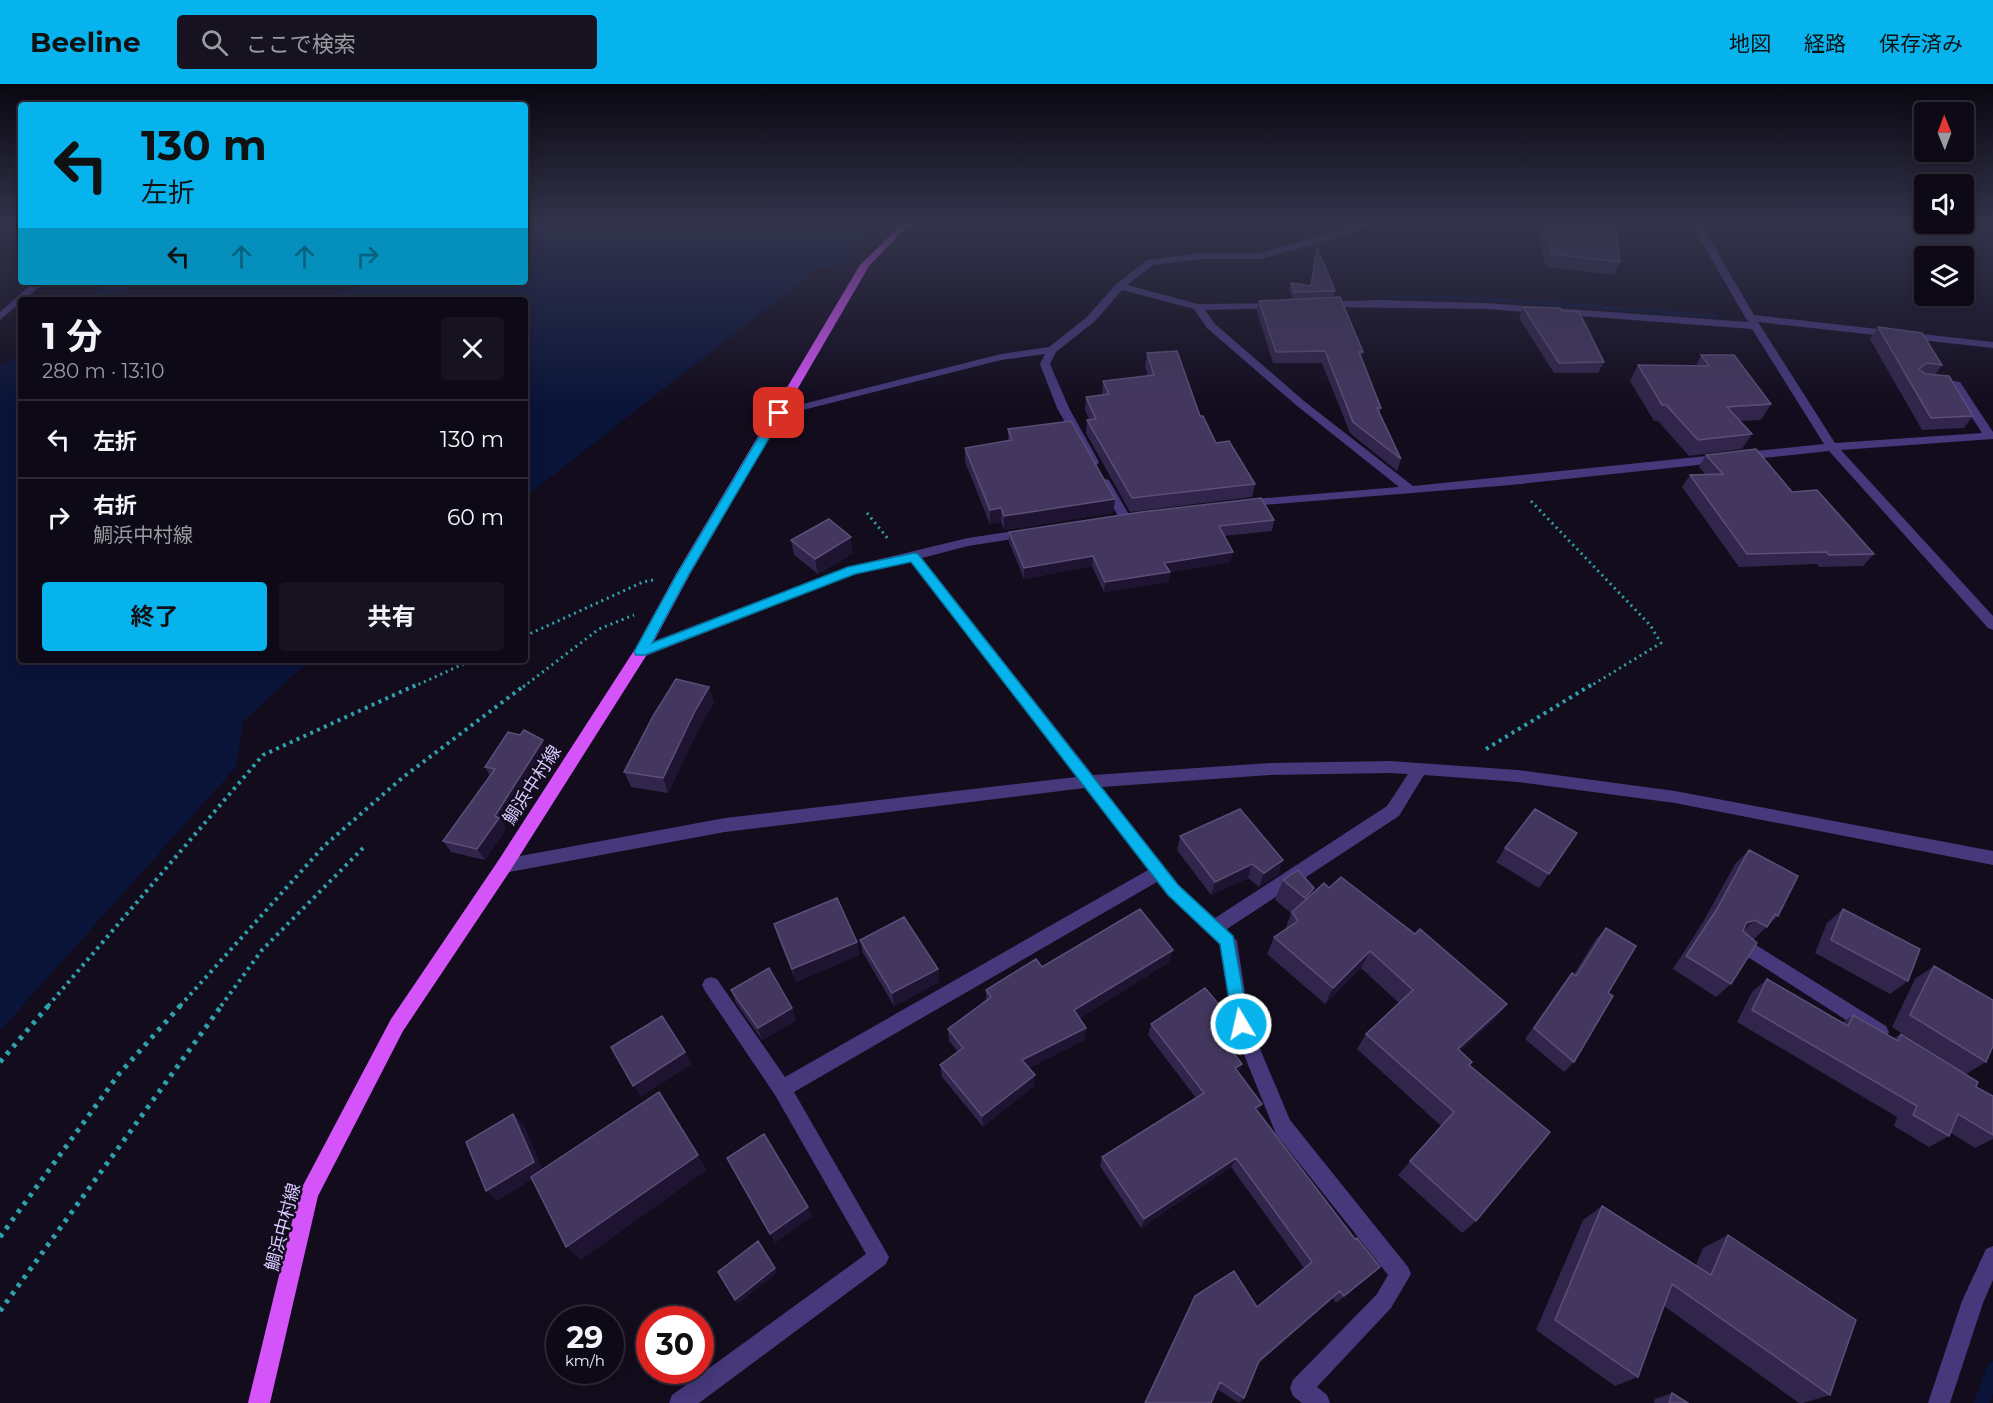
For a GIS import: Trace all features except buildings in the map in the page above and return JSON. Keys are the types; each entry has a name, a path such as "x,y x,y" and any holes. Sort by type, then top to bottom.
{"main road":[{"name":"鯛浜中村線","path":"259,1403 309,1193 397,1026 504,866 641,652 683,574 853,286"}],"street":[{"path":"23,297 36,286"},
{"path":"1138,516 1119,518 1063,408 1045,364 1052,350 1091,319 1120,286 1197,307 1290,305"},
{"path":"1731,286 1832,447 1993,625"},
{"path":"0,317 18,301"},
{"path":"1313,304 1491,306 1752,322 1993,345"},
{"path":"1197,307 1211,326 1410,489"},
{"path":"779,413 1001,357 1052,350"},
{"path":"1228,506 1511,481 1832,447 1991,436 1956,384 1917,380"},
{"path":"641,652 852,570 968,542 1046,530"},
{"path":"909,558 1173,890 1228,941 1241,1024 1283,1127 1401,1274 1384,1301 1301,1388 1319,1403"},
{"path":"504,866 725,825 1087,782 1270,769 1390,767 1518,776 1676,797 1993,858"},
{"path":"1214,928 1393,811 1420,770"},
{"path":"782,1089 1159,872"},
{"path":"1740,943 1778,977 1892,1040"},
{"path":"680,1403 879,1257 782,1089 711,985"},
{"path":"1939,1403 1973,1301 1993,1256"}],"path":[{"path":"1449,771 1661,643 1650,625 1511,481"},
{"path":"867,513 909,558"},
{"path":"528,635 643,582 683,574"},
{"path":"0,1237 119,1074 324,846 402,778 599,629 669,600"},
{"path":"0,1062 263,755 464,663"},
{"path":"0,1311 262,950 366,845"}],"water":[{"path":"101,286 129,286 121,297 93,297"},
{"path":"359,286 796,286 528,495 528,297 328,297"},
{"path":"18,355 18,663 309,663 243,722 236,767 0,1031 0,367"}],"waterway":[{"path":"1392,297 1487,299 1715,316"},
{"path":"1982,1403 1993,1369"}],"route":[{"path":"779,413 683,574 641,652 852,570 914,557 1173,890 1228,941 1241,1024"}]}
